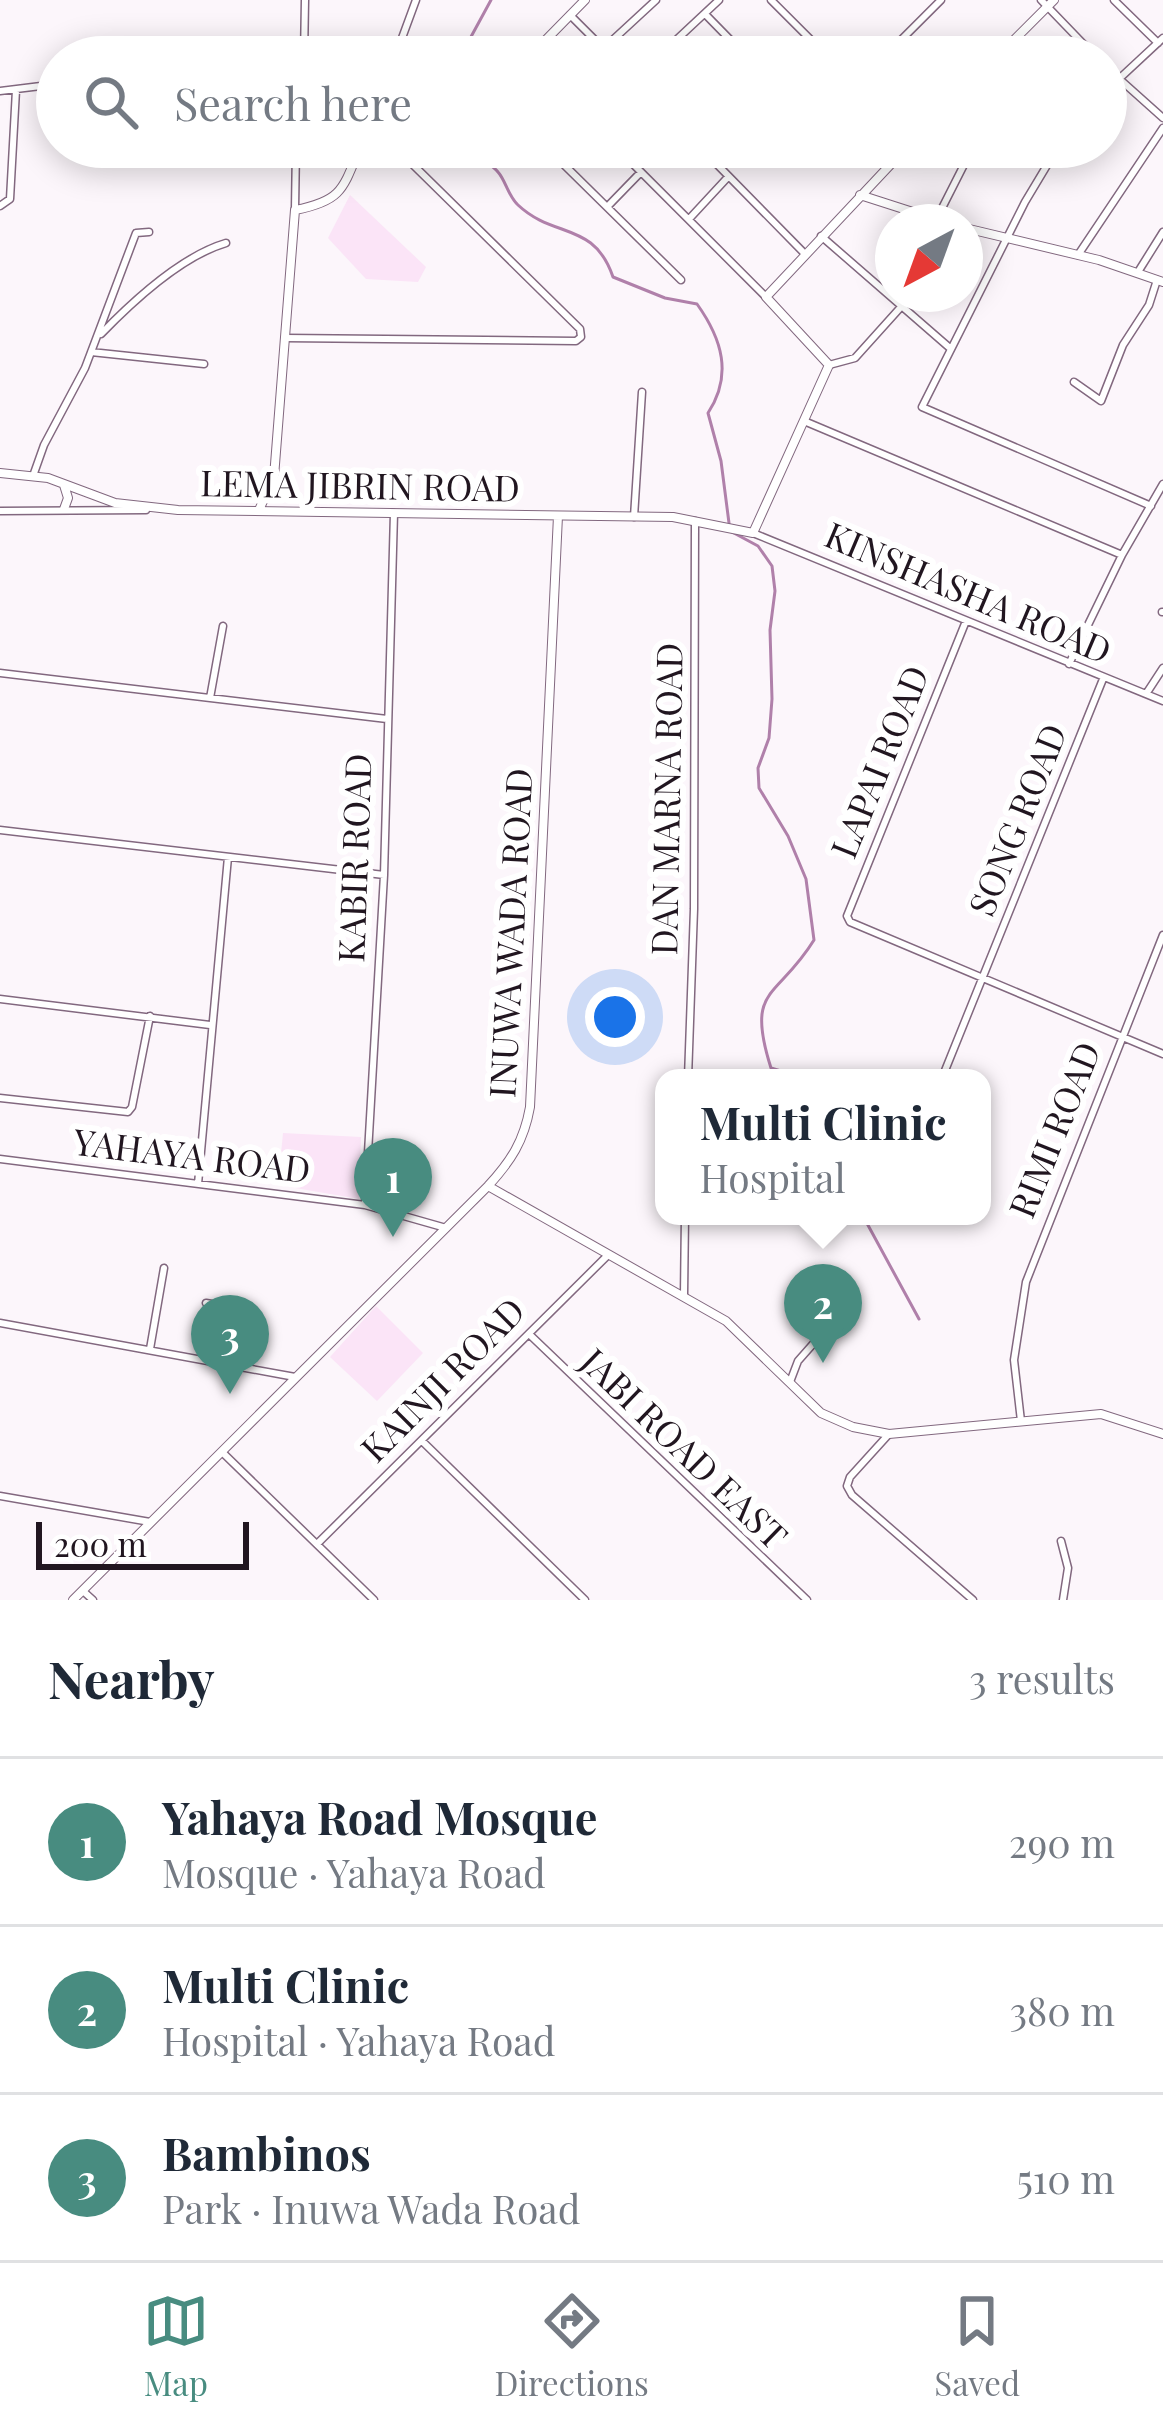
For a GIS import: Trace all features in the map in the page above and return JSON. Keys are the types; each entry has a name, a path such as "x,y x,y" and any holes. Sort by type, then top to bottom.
{"street":[{"path":"305,0 305,36"},
{"path":"403,36 416,0"},
{"path":"550,36 585,0"},
{"path":"617,36 656,0"},
{"path":"681,36 719,0"},
{"path":"771,0 808,36"},
{"path":"905,36 940,0"},
{"path":"1114,0 1161,41 1127,71"},
{"path":"1016,36 1047,2 1077,36"},
{"path":"705,14 726,36"},
{"path":"570,15 592,36"},
{"path":"0,92 36,87"},
{"path":"1127,87 1163,118"},
{"path":"0,206 10,199 16,90"},
{"path":"1078,256 1163,128"},
{"path":"259,510 274,477 296,168"},
{"path":"295,210 325,204 340,193 351,168"},
{"path":"284,338 576,341 581,337 580,329 416,168"},
{"path":"567,168 681,280"},
{"path":"637,168 829,365"},
{"path":"721,168 804,253"},
{"path":"766,297 886,168"},
{"path":"948,204 964,168"},
{"path":"1045,168 922,407 1151,506"},
{"path":"607,207 641,172"},
{"path":"690,218 729,176"},
{"path":"860,195 888,204"},
{"path":"33,476 98,336 136,233 149,232"},
{"path":"1138,272 1163,232"},
{"path":"983,233 1160,281 1123,345 1101,401 1074,382"},
{"path":"820,236 875,286"},
{"path":"98,336 192,256 226,243"},
{"path":"829,365 855,358 896,312"},
{"path":"905,312 951,349"},
{"path":"91,352 204,364"},
{"path":"753,533 829,365"},
{"path":"634,517 642,392"},
{"path":"804,421 1122,555"},
{"path":"0,473 33,476 115,503 178,510"},
{"path":"63,484 68,498 64,509"},
{"path":"1069,664 1122,555 1163,485"},
{"name":"LEMA JIBRIN ROAD","path":"0,512 259,510 634,517 719,524 753,533"},
{"name":"KABIR ROAD","path":"365,1205 384,875 394,513"},
{"name":"INUWA WADA ROAD","path":"74,1600 488,1186 511,1161 525,1135 558,516"},
{"name":"DAN MARNA ROAD","path":"688,1069 694,909 695,521"},
{"name":"KINSHASHA ROAD","path":"753,533 1163,701"},
{"name":"LAPAI ROAD","path":"966,621 847,916 850,922 984,981"},
{"path":"210,698 223,626"},
{"path":"1146,694 1163,668"},
{"path":"0,673 387,719"},
{"name":"SONG ROAD","path":"945,1069 1103,679"},
{"path":"0,830 384,875 373,1106"},
{"path":"198,1184 228,857"},
{"name":"RIMI ROAD","path":"1022,1421 1014,1360 1027,1282 1163,935"},
{"path":"984,981 1163,1054"},
{"path":"0,1000 210,1025"},
{"path":"0,1098 128,1112 133,1107 150,1016"},
{"name":"YAHAYA ROAD","path":"0,1159 365,1205 446,1228"},
{"path":"488,1186 741,1331 821,1413 836,1421 889,1434 1101,1414 1163,1434"},
{"path":"684,1295 686,1225"},
{"name":"KAINJI ROAD","path":"318,1543 608,1255"},
{"path":"150,1349 164,1268"},
{"path":"206,1304 242,1310 240,1368"},
{"path":"0,1323 295,1377"},
{"path":"790,1383 798,1361 828,1327"},
{"name":"JABI ROAD EAST","path":"529,1334 806,1600"},
{"path":"889,1434 847,1486 973,1600"},
{"path":"422,1441 585,1600"},
{"path":"222,1452 374,1600"},
{"path":"0,1496 150,1522"},
{"path":"1060,1540 1068,1568 1063,1600"},
{"path":"83,1591 93,1600"}],"shaded area":[{"path":"350,195 426,267 418,282 366,279 328,238"},
{"path":"283,1133 361,1137 359,1199 278,1185"},
{"path":"376,1306 423,1353 377,1401 330,1357"}],"waterway":[{"path":"471,36 491,0"},
{"path":"493,168 518,205 595,247 613,277 665,298 697,304 713,330 721,357 720,385 708,413 721,461 729,523"},
{"path":"732,532 758,546 772,566 772,699 769,738 758,768 759,788 788,836 806,879 814,940 763,1007 764,1041 774,1069"},
{"path":"868,1225 919,1319"}],"place":[{"name":"Yahaya Road Mosque","path":"393,1237"},
{"name":"Multi Clinic","path":"823,1363"},
{"name":"Bambinos","path":"230,1394"}]}
